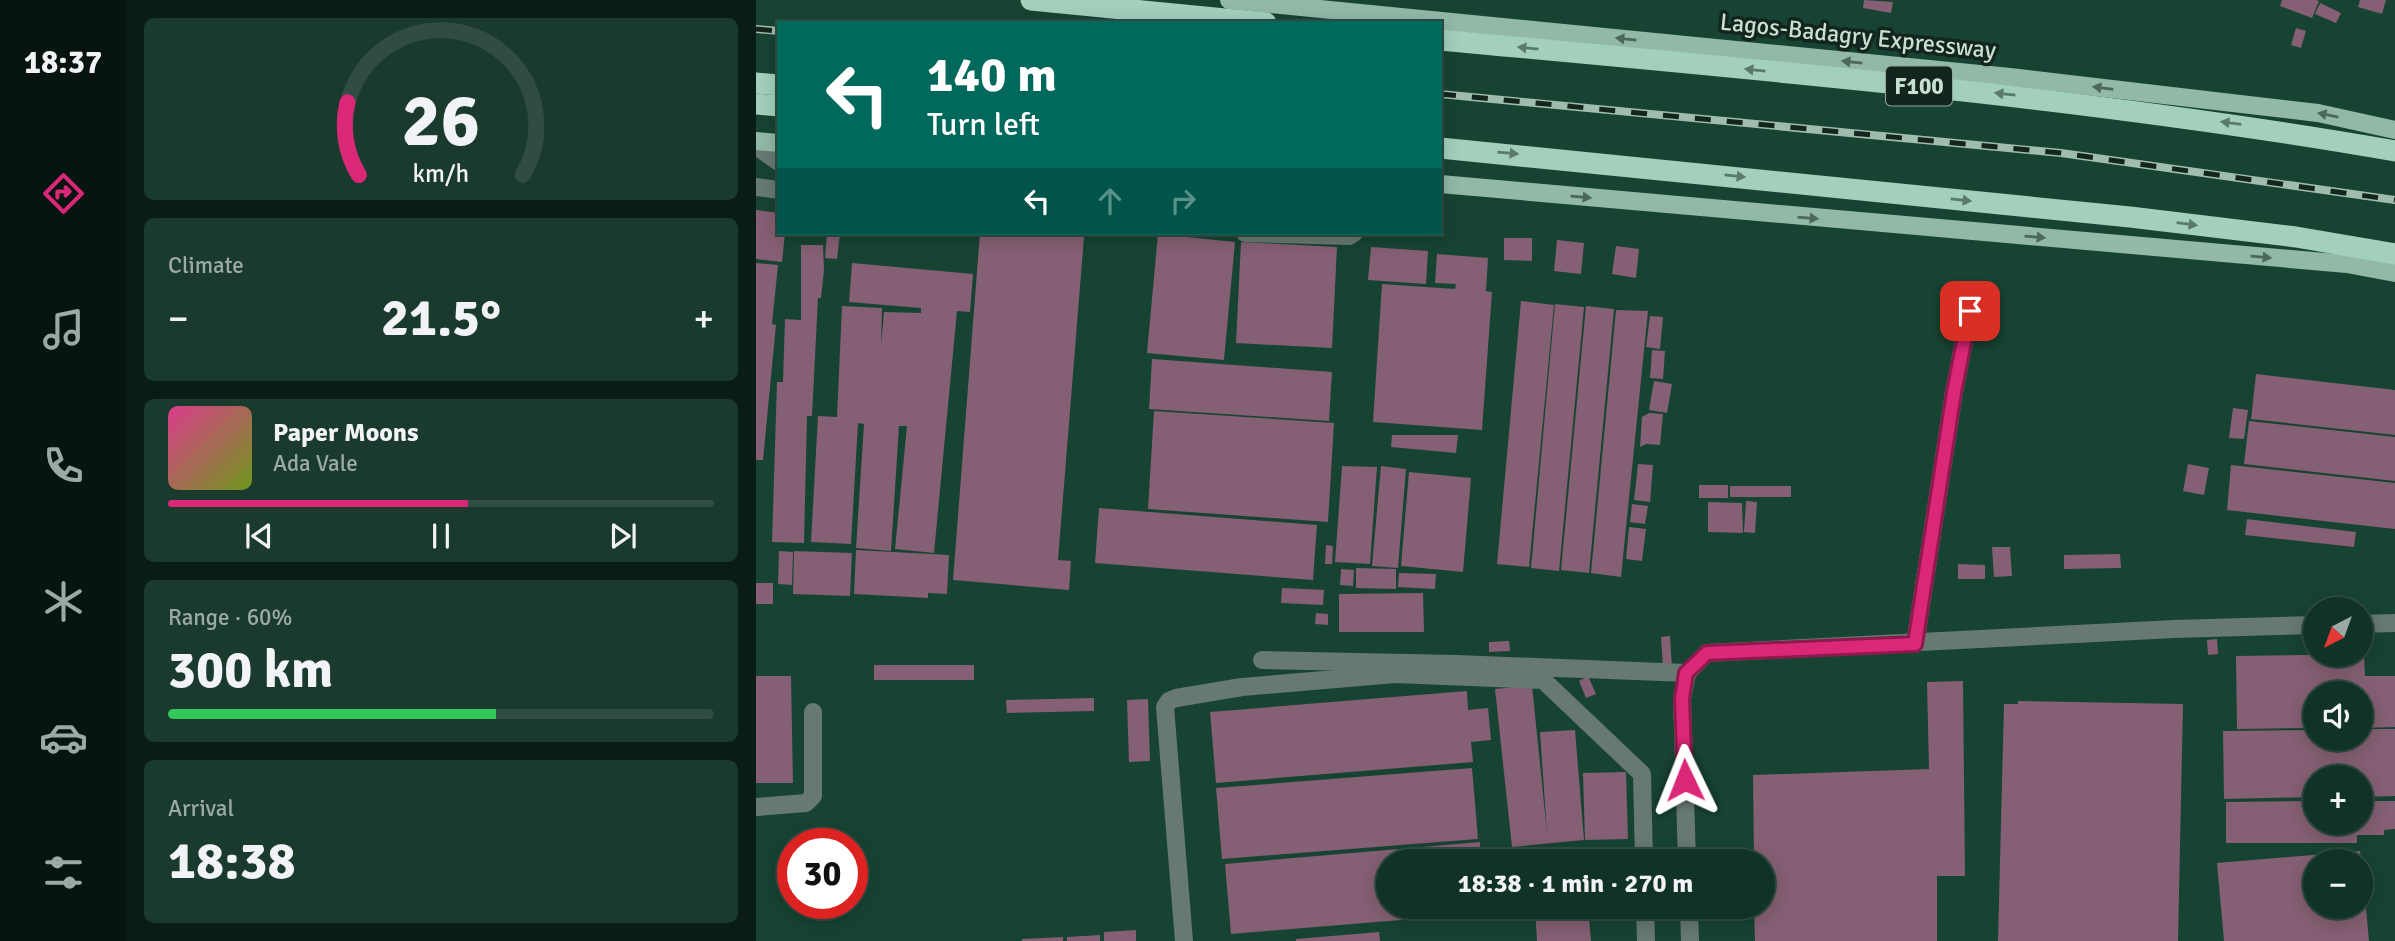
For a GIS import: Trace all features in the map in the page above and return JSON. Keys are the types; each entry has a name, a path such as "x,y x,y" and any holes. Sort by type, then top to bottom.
{"highway":[{"path":"1031,0 1246,21"},
{"name":"Lagos-Badagry Expressway","path":"1442,40 2017,95 2250,126 2395,151"},
{"path":"756,83 777,85"},
{"path":"756,104 777,106"},
{"path":"1442,148 2130,217 2296,237 2395,254"}],"main road":[{"name":"Lagos-Badagry Expressway","path":"1229,0 2010,77 2318,113 2395,130"},
{"path":"756,144 777,143"},
{"path":"1442,184 2347,264 2395,273"}],"street":[{"path":"756,144 777,160"},
{"path":"756,187 777,190"},
{"path":"1314,235 1351,235"},
{"path":"1915,644 1954,392 1970,311"},
{"path":"2373,624 2395,623"},
{"path":"1687,849 1682,699 1686,673 1707,653 2174,629 2303,625"},
{"path":"1262,660 1686,673"},
{"path":"1184,941 1165,706 1176,698 1242,687 1395,674 1543,680 1642,774 1644,849"},
{"path":"756,807 806,803 813,796 813,712"},
{"path":"1646,919 1646,941"},
{"path":"1689,919 1690,941"}],"building":[{"path":"1864,0 1893,2 1891,13 1863,8"},
{"path":"2282,0 2319,1 2312,18 2280,6"},
{"path":"2360,0 2386,0 2382,14 2358,7"},
{"path":"2320,3 2341,13 2336,23 2315,14"},
{"path":"2296,28 2306,31 2301,48 2291,45"},
{"path":"1905,33 1905,41 1887,41 1886,34"},
{"path":"756,210 777,213 777,235 785,235 782,262 756,259"},
{"path":"827,235 840,235 837,259 825,258"},
{"path":"980,235 1084,237 1058,560 1071,561 1069,590 953,580"},
{"path":"1158,235 1235,242 1224,360 1147,353"},
{"path":"1504,238 1532,238 1532,261 1504,260"},
{"path":"1557,240 1584,243 1581,274 1554,271"},
{"path":"1241,242 1337,247 1332,348 1236,343"},
{"path":"801,245 823,245 824,270 821,298 818,298 812,416 807,416 804,543 772,542 777,382 783,382 785,319 801,320"},
{"path":"1616,246 1639,249 1636,278 1612,274"},
{"path":"1371,247 1428,251 1426,284 1368,280"},
{"path":"1437,254 1488,258 1486,291 1492,292 1482,430 1373,422 1382,284 1455,289 1456,284 1435,283"},
{"path":"756,263 778,265 772,324 776,325 763,460 756,460"},
{"path":"852,263 973,274 970,312 957,311 934,553 895,549 907,426 899,426 891,551 856,548 864,424 858,423 851,544 811,542 818,416 837,417 842,306 882,308 881,345 884,312 921,313 921,308 849,302"},
{"path":"1521,301 1554,305 1529,567 1497,564"},
{"path":"1555,304 1584,307 1559,571 1531,568"},
{"path":"1586,306 1614,309 1589,573 1561,570"},
{"path":"1616,310 1648,311 1621,577 1591,573"},
{"path":"1650,316 1663,317 1660,349 1646,347"},
{"path":"1652,350 1665,351 1663,379 1650,378"},
{"path":"1152,359 1332,372 1329,421 1149,409"},
{"path":"2256,374 2395,390 2395,435 2251,419"},
{"path":"1654,381 1672,384 1667,413 1649,410"},
{"path":"2233,408 2248,410 2244,439 2229,438"},
{"path":"1154,411 1334,423 1328,522 1148,509"},
{"path":"1649,413 1663,414 1660,445 1646,444 1640,447 1642,417"},
{"path":"2249,421 2395,437 2395,481 2244,464"},
{"path":"1392,435 1458,435 1456,453 1391,447"},
{"path":"1638,464 1653,465 1650,502 1634,500"},
{"path":"2188,464 2209,468 2204,495 2183,491"},
{"path":"2231,465 2395,483 2395,529 2227,510"},
{"path":"1342,466 1377,467 1370,564 1335,562"},
{"path":"1381,466 1406,469 1398,568 1372,566"},
{"path":"1409,472 1471,478 1463,572 1401,566"},
{"path":"1699,485 1728,485 1728,498 1699,498"},
{"path":"1730,486 1791,486 1791,497 1730,497"},
{"path":"1746,501 1757,502 1755,533 1744,532"},
{"path":"1708,502 1742,503 1743,533 1708,532"},
{"path":"1632,504 1648,506 1645,524 1630,522"},
{"path":"1099,508 1317,525 1313,580 1095,563"},
{"path":"2247,519 2356,532 2354,547 2245,535"},
{"path":"1629,527 1646,529 1642,561 1626,559"},
{"path":"1326,545 1333,546 1332,564 1325,564"},
{"path":"1992,547 2010,547 2012,576 1994,577"},
{"path":"856,550 949,555 947,594 928,593 928,598 854,594"},
{"path":"779,551 793,552 792,585 778,584"},
{"path":"794,551 852,553 850,596 793,594"},
{"path":"2120,554 2121,568 2064,569 2064,555"},
{"path":"1958,564 1985,565 1985,579 1958,579"},
{"path":"1356,568 1396,569 1396,589 1356,588"},
{"path":"1341,569 1354,570 1353,586 1340,585"},
{"path":"1399,573 1436,574 1435,589 1398,587"},
{"path":"756,583 773,583 773,604 756,604"},
{"path":"1282,588 1324,590 1323,605 1281,603"},
{"path":"1423,593 1424,632 1339,632 1339,594"},
{"path":"1316,613 1328,614 1328,625 1315,624"},
{"path":"1670,636 1672,668 1663,668 1661,637"},
{"path":"2217,639 2218,654 2208,655 2207,640"},
{"path":"1509,641 1510,651 1489,652 1489,642"},
{"path":"2303,655 2303,667 2365,667 2365,676 2395,676 2395,727 2373,728 2373,681 2303,681 2303,728 2237,729 2236,656"},
{"path":"874,665 974,665 974,680 874,680"},
{"path":"756,676 791,676 793,783 756,783"},
{"path":"1588,676 1596,694 1586,698 1579,681"},
{"path":"1963,681 1965,876 1937,876 1937,941 1755,941 1754,919 1775,919 1775,849 1754,849 1753,775 1929,769 1927,682"},
{"path":"1532,685 1547,833 1540,732 1575,730 1584,840 1512,847 1495,689"},
{"path":"1467,691 1468,710 1488,708 1491,740 1471,742 1473,762 1216,783 1210,712"},
{"path":"1094,698 1094,711 1007,713 1006,700"},
{"path":"1148,699 1150,761 1129,762 1127,700"},
{"path":"2018,701 2183,704 2178,941 1998,941 2004,704 2018,704"},
{"path":"2373,729 2395,729 2395,796 2373,797 2373,765 2303,765 2303,797 2224,799 2223,731 2303,730 2303,751 2373,751"},
{"path":"1472,768 1478,839 1222,859 1216,788"},
{"path":"1626,772 1628,839 1585,840 1583,773"},
{"path":"2303,801 2303,835 2357,835 2357,843 2226,843 2226,802"},
{"path":"2373,801 2395,801 2395,829 2384,830 2384,835 2373,835"},
{"path":"1480,842 1480,849 1399,849"},
{"path":"1376,851 1376,919 1413,919 1231,934 1225,864"},
{"path":"2303,856 2303,919 2367,919 2369,941 2224,941 2217,863"},
{"path":"1536,919 1589,919 1591,941 1537,941"},
{"path":"1136,930 1136,941 1104,941 1104,932"},
{"path":"1379,932 1380,941 1296,941 1296,939"},
{"path":"1100,935 1100,941 1067,941 1067,937"},
{"path":"1063,937 1063,941 1022,941 1022,939"}],"railway":[{"path":"756,29 777,31"},
{"path":"1442,94 2061,153 2395,200"}],"route":[{"path":"1685,780 1682,699 1686,673 1707,653 1915,644 1954,392 1970,311"}]}
